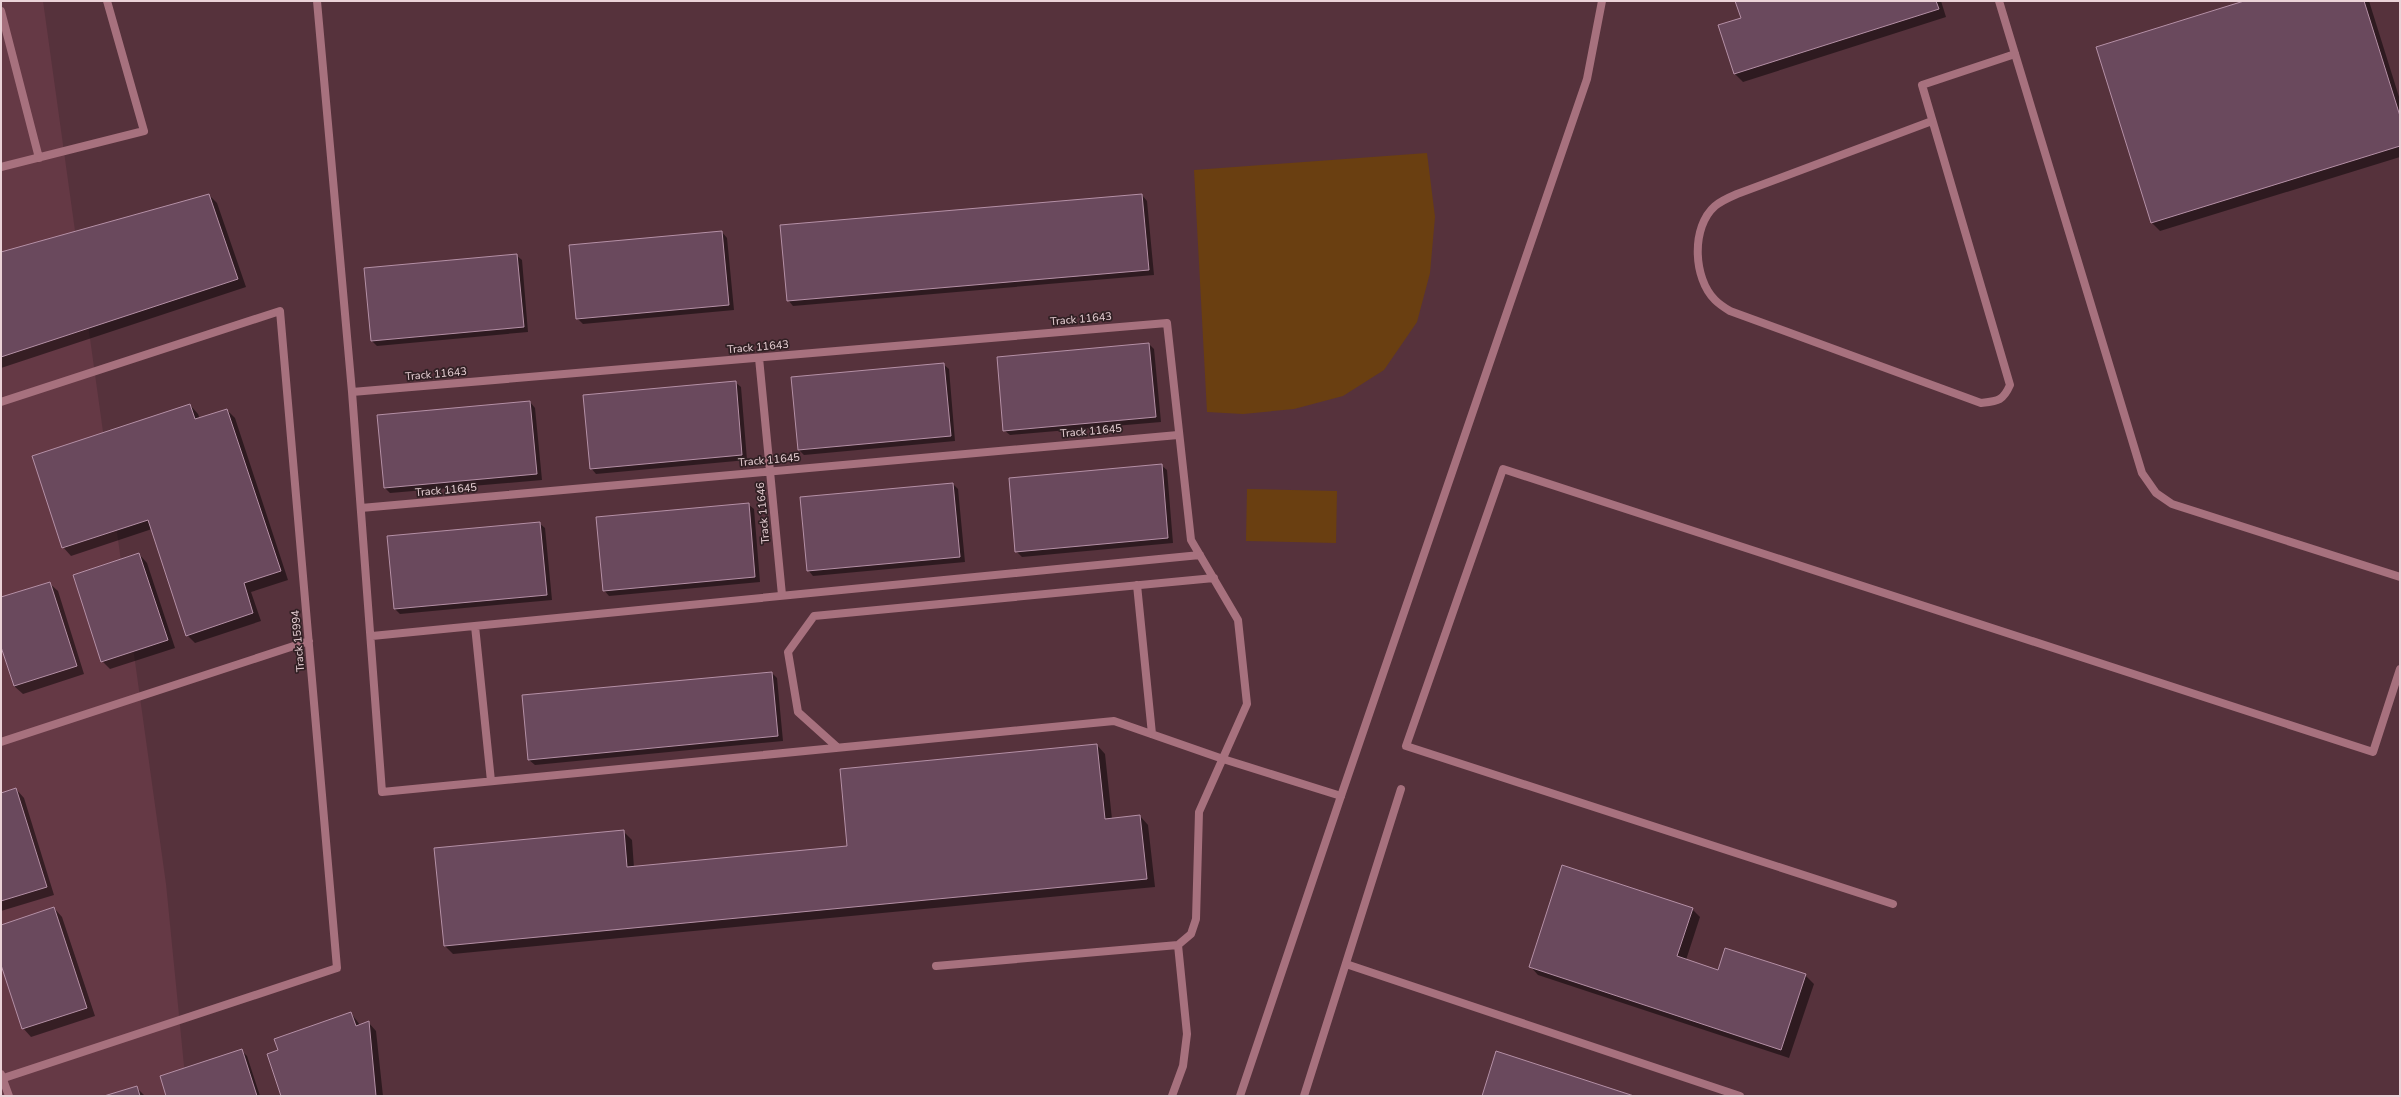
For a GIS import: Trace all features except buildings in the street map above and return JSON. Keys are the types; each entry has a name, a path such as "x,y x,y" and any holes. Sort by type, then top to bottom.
{"street":[{"path":"1,167 144,132 107,1"},
{"path":"317,1 352,392 372,636 382,792 1114,721 1223,759 1341,796"},
{"path":"1240,1096 1341,796 1587,79 1602,1"},
{"path":"1999,1 2142,473 2156,493 2172,504 2400,577"},
{"path":"1,11 39,158"},
{"path":"1932,121 1737,194 1715,206 1703,222 1697,252 1703,280 1714,299 1730,311 1981,403 1998,401 2006,395 2010,385 1922,85 2015,54"},
{"name":"Track 15994","path":"1,402 280,311 336,968 2,1077"},
{"name":"Track 11643","path":"352,392 1167,323 1178,435"},
{"name":"Track 11646","path":"759,358 782,595"},
{"path":"936,966 1178,945 1191,934 1196,919 1199,812 1247,704 1238,620 1191,540 1178,435"},
{"name":"Track 11645","path":"361,508 1178,435"},
{"path":"1893,904 1406,746 1503,469 2373,752 2400,669"},
{"path":"372,636 1200,555"},
{"path":"837,747 798,712 788,652 814,616 1214,578"},
{"path":"1137,585 1152,734"},
{"path":"475,626 491,781"},
{"path":"1,742 309,641"},
{"path":"1304,1096 1401,789"},
{"path":"1172,1096 1183,1066 1187,1034 1178,945"},
{"path":"1346,964 1740,1096"},
{"path":"2,1077 8,1096"}],"shaded area":[{"path":"1,1 43,1 166,884 187,1096 1,1096"},
{"path":"1427,153 1435,217 1430,273 1417,322 1384,370 1343,396 1294,409 1243,414 1207,412 1194,170"},
{"path":"1247,489 1337,491 1336,543 1246,541"}]}
